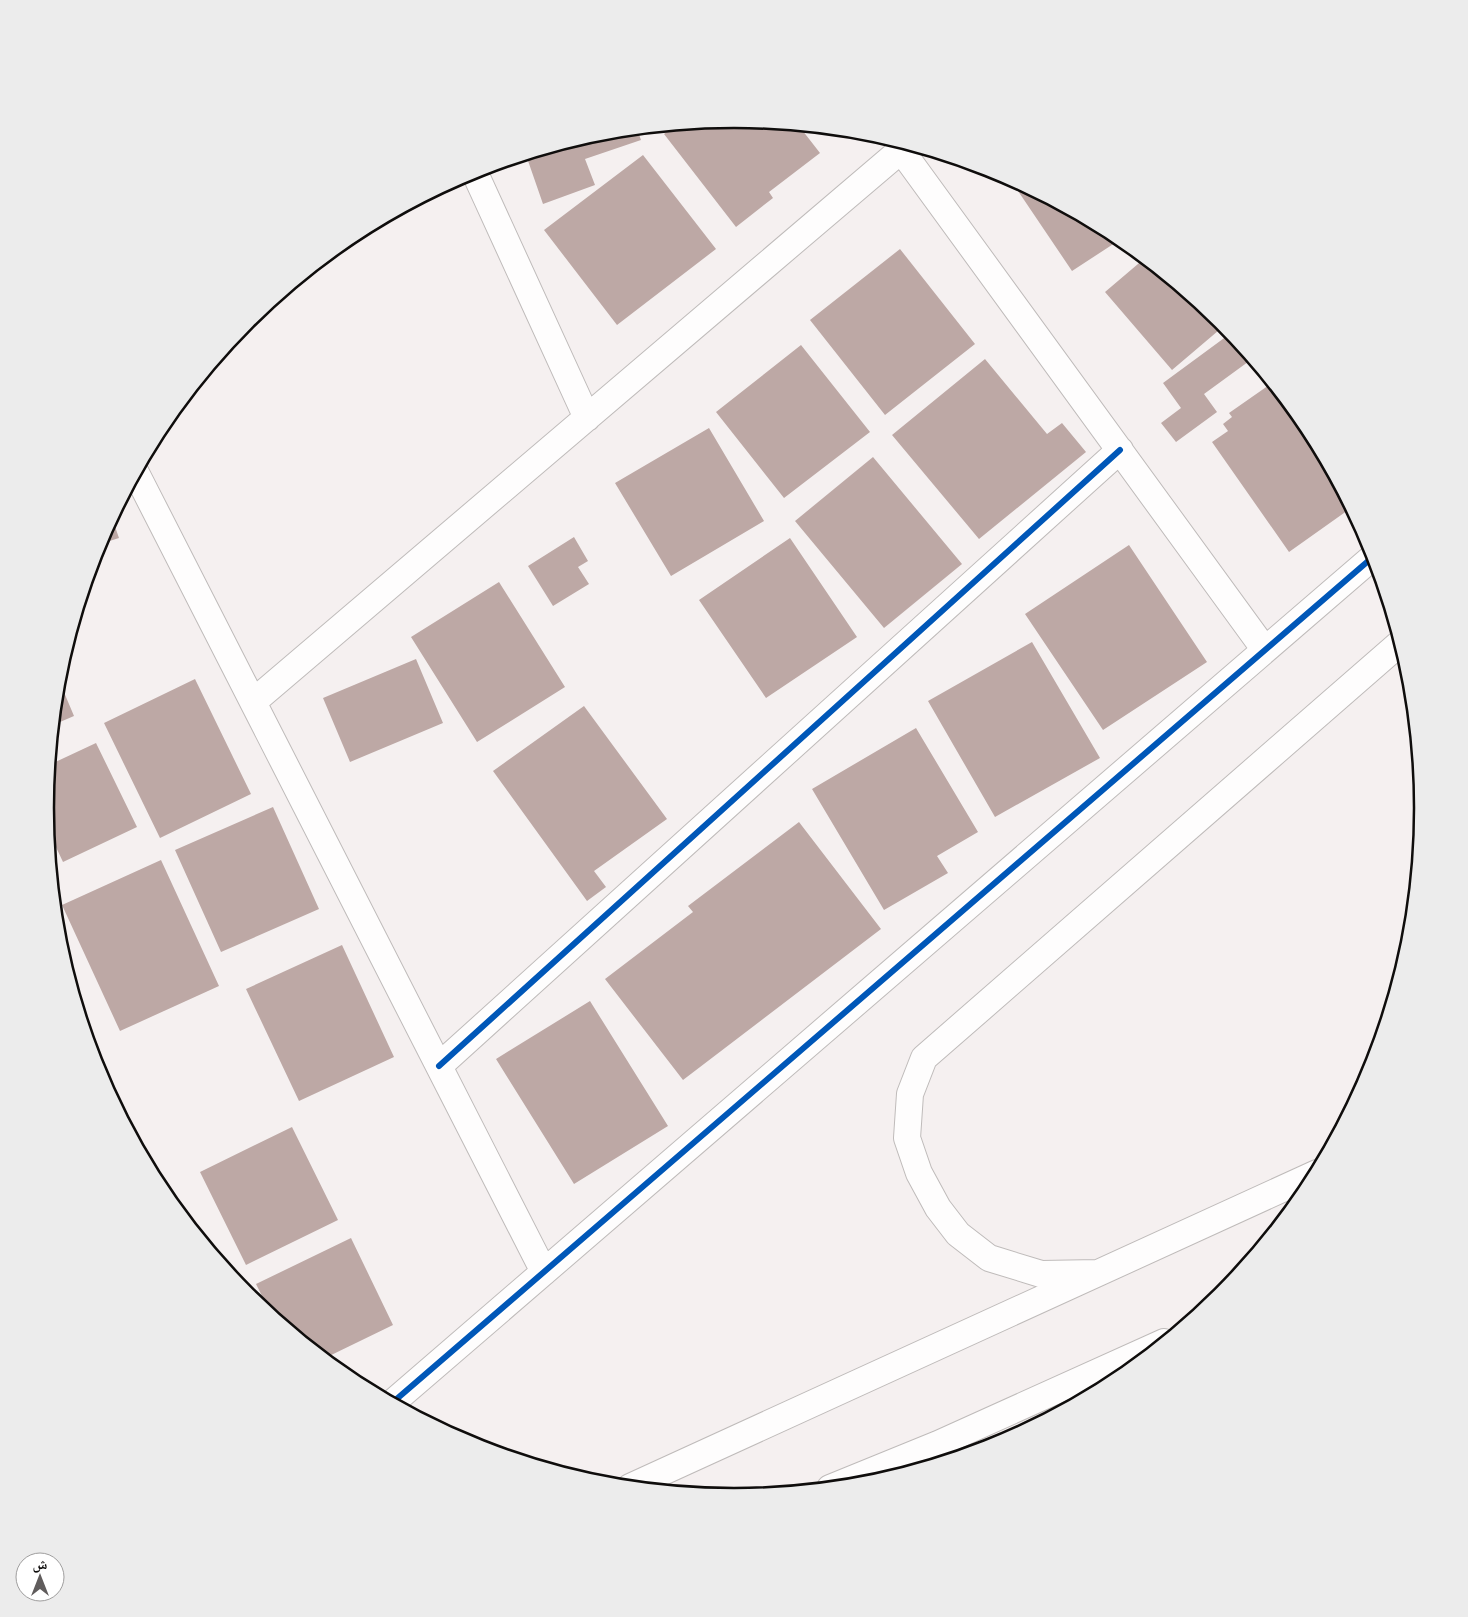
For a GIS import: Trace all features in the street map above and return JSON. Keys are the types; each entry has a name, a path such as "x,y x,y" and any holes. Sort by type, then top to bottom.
{"street":[{"path":"253,702 902,149"},
{"path":"906,150 1265,650"},
{"path":"477,179 587,418"},
{"path":"439,1066 1120,450"},
{"path":"139,479 544,1272"},
{"path":"396,1399 1367,562"},
{"path":"1098,1273 1041,1274 989,1258 958,1234 938,1208 919,1173 907,1138 910,1094 924,1058 1395,648"},
{"path":"640,1482 1305,1177"},
{"path":"871,1475 941,1453 1139,1354"}],"building":[{"path":"734,128 804,132 820,153 769,192 773,198 736,227 664,134 666,132 690,130"},
{"path":"639,135 641,140 585,159 595,185 543,204 528,160 601,141"},
{"path":"643,155 716,249 617,325 544,230"},
{"path":"1018,190 1074,219 1113,244 1072,271"},
{"path":"900,249 975,344 885,415 810,320"},
{"path":"1139,263 1183,297 1218,331 1172,370 1105,292"},
{"path":"1225,338 1247,363 1204,394 1217,412 1176,442 1161,423 1181,408 1163,383"},
{"path":"801,345 870,432 784,498 716,412"},
{"path":"985,359 1047,434 1062,423 1086,452 979,539 892,435"},
{"path":"1267,386 1300,431 1323,468 1346,512 1289,552 1212,442 1228,431 1223,424 1232,417 1229,413"},
{"path":"709,428 764,521 671,576 615,483"},
{"path":"873,457 962,564 884,628 795,521"},
{"path":"115,527 119,538 109,541"},
{"path":"574,537 588,561 578,567 589,584 553,606 528,566"},
{"path":"790,538 857,637 766,698 699,600"},
{"path":"1129,545 1207,662 1103,730 1025,614"},
{"path":"499,582 565,687 477,742 411,637"},
{"path":"1032,642 1100,758 995,817 928,701"},
{"path":"416,659 443,723 350,762 323,698"},
{"path":"195,679 251,794 160,838 104,723"},
{"path":"64,693 74,716 60,722"},
{"path":"584,706 667,819 594,871 606,887 587,901 493,771"},
{"path":"916,728 978,832 937,856 948,873 884,910 812,789"},
{"path":"96,743 137,827 63,862 55,845 55,762"},
{"path":"273,807 319,909 221,952 175,850"},
{"path":"799,822 881,929 683,1080 605,979 693,912 688,906"},
{"path":"161,860 219,986 120,1031 62,905"},
{"path":"342,945 394,1057 299,1101 246,989"},
{"path":"590,1001 668,1126 574,1184 496,1059"},
{"path":"292,1127 338,1220 246,1265 200,1172"},
{"path":"351,1238 393,1325 330,1355 285,1320 264,1301 256,1284"}],"cycle path":[{"path":"439,1066 1120,450"},
{"path":"396,1399 1367,562"}]}
